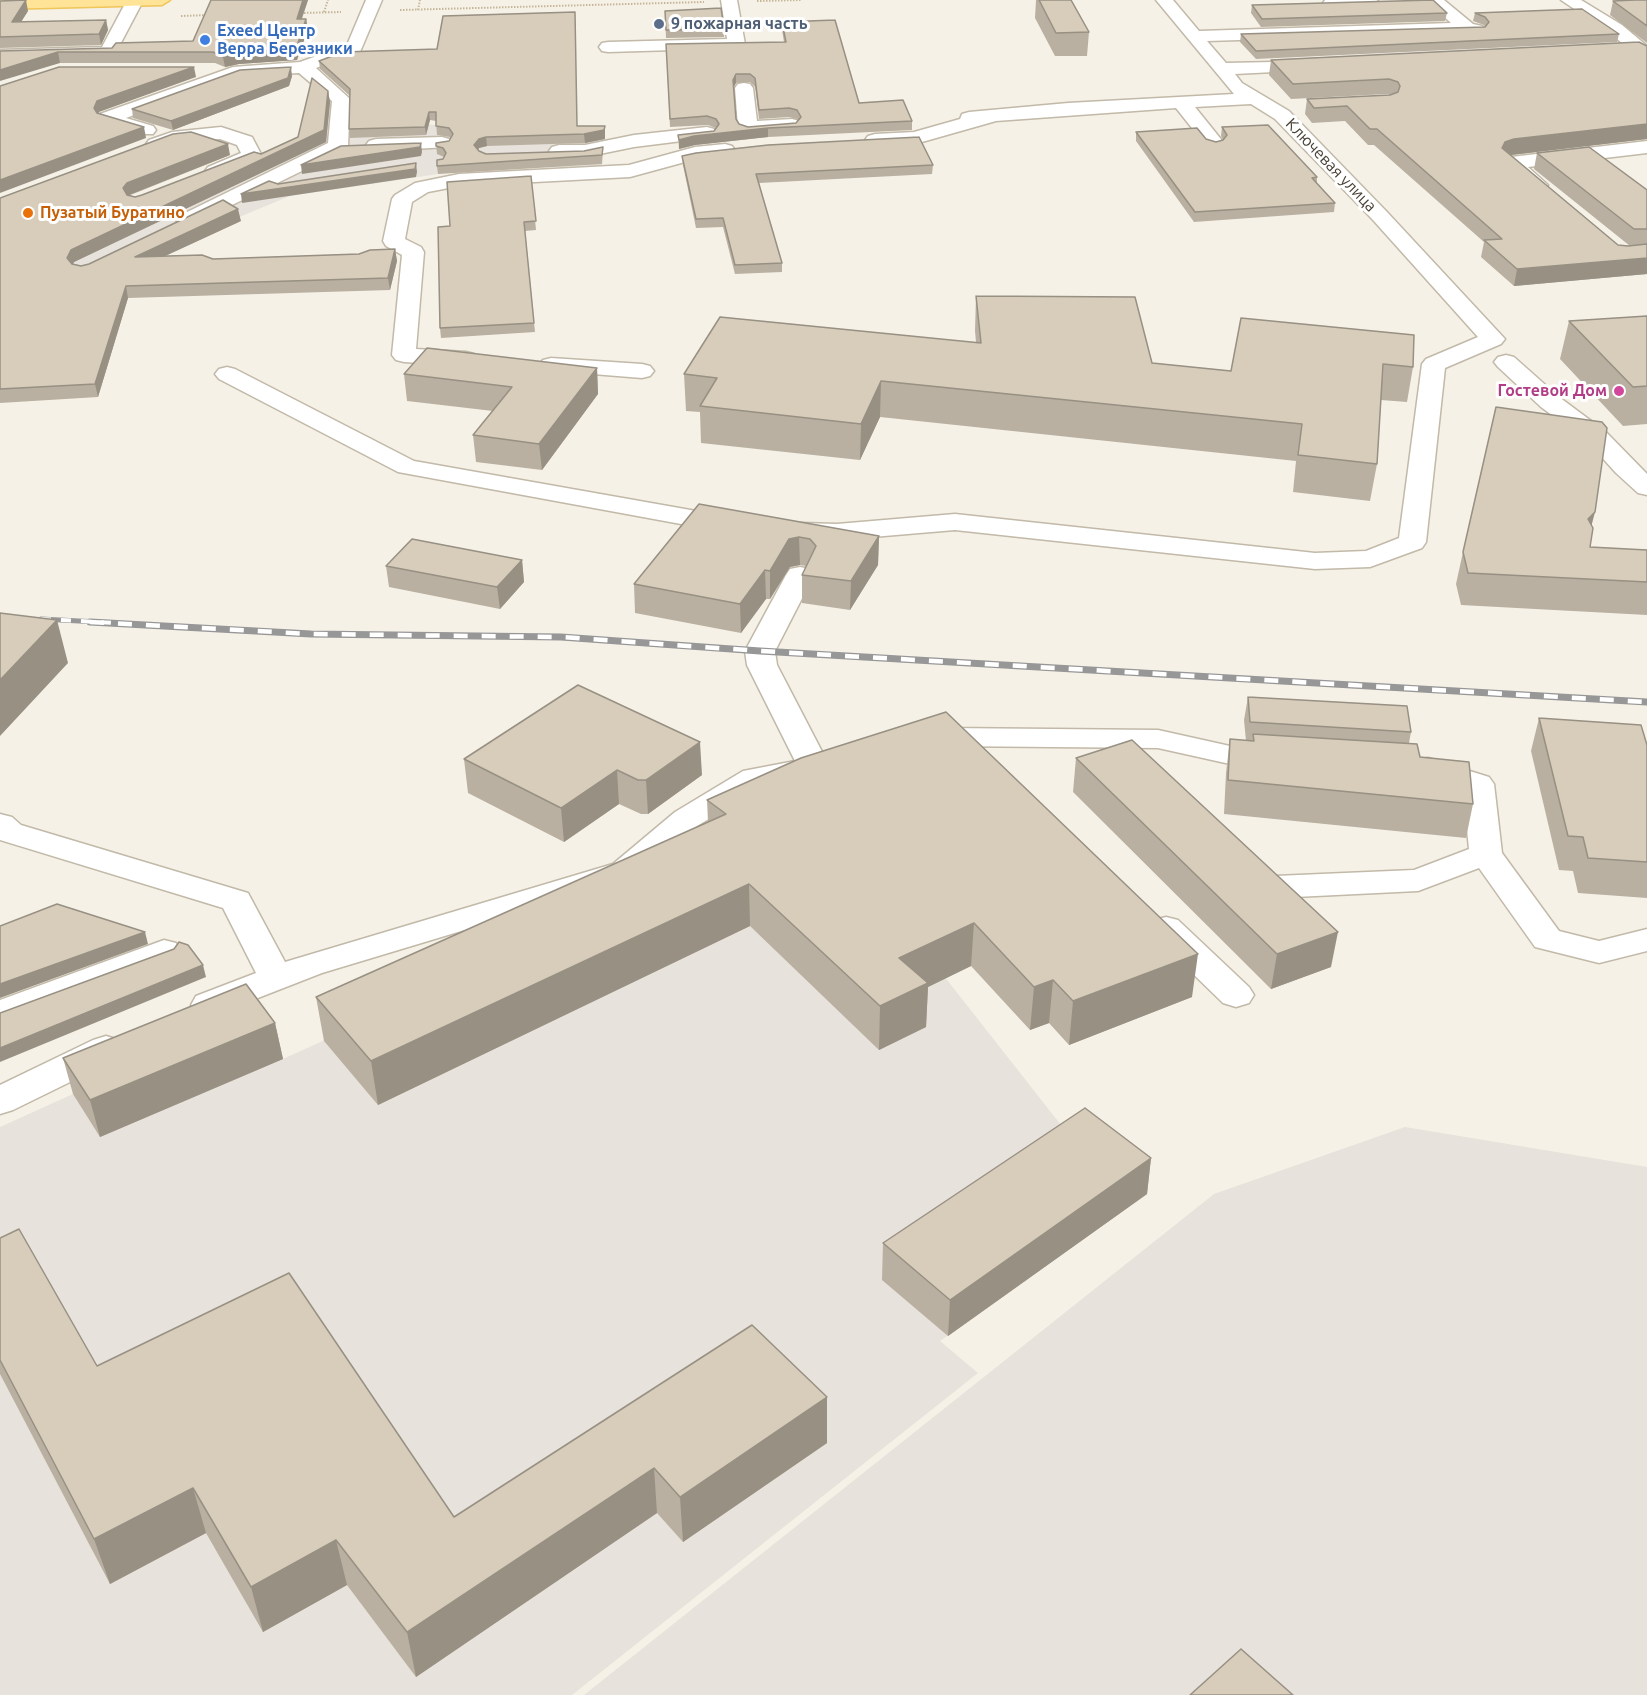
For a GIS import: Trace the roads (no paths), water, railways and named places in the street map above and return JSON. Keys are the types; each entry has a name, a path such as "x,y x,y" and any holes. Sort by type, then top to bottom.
{"main road":[{"path":"0,4 162,0"}],"street":[{"path":"191,70 242,63 303,67 354,48 374,0"},
{"path":"608,47 736,44 729,0"},
{"name":"Ключевая улица","path":"227,374 407,467 770,531 837,532 955,522 1315,561 1370,559 1412,542 1434,364 1493,339 1380,216 1282,115 1236,87 1164,0"},
{"path":"1331,3 1370,0"},
{"path":"1434,0 1467,28"},
{"path":"0,55 108,52 135,1"},
{"path":"1575,4 1610,7"},
{"path":"1575,4 1616,29 1642,59"},
{"path":"1193,36 1467,28 1487,34 1497,33"},
{"path":"1615,50 1642,59"},
{"path":"172,138 107,118 242,63"},
{"path":"1221,69 1329,64"},
{"path":"303,67 340,99 338,146"},
{"path":"50,73 60,70 108,70"},
{"path":"1236,87 1272,85"},
{"path":"744,88 748,127"},
{"path":"1181,102 1214,143"},
{"path":"875,122 990,117 1068,109 1181,102 1263,103 1294,107"},
{"path":"858,141 915,138 990,117"},
{"path":"487,360 404,355 413,252 386,246 402,199 422,187 459,180 630,171 696,153 803,134 748,127 732,131 634,141 585,151 542,152"},
{"path":"140,150 172,138 221,133 245,141 252,156 200,177"},
{"path":"165,230 338,146 442,143"},
{"path":"1555,198 1511,163 1647,147"},
{"path":"247,190 306,181"},
{"path":"1506,362 1550,402 1597,437 1625,468 1647,487"},
{"path":"535,364 642,371"},
{"path":"800,575 760,651 762,665 814,767"},
{"path":"903,746 947,737 1158,739 1230,755 1300,759"},
{"path":"968,738 1003,771"},
{"path":"183,1016 276,977 625,872 686,819 754,778 848,758"},
{"path":"1393,765 1427,767 1478,784 1486,854 1547,939 1599,952 1647,940"},
{"path":"0,824 9,832 236,901 276,977"},
{"path":"1275,887 1418,880 1486,854"},
{"path":"1141,904 1236,995"},
{"path":"0,1013 164,951"},
{"path":"0,1101 131,1037"}],"railway":[{"path":"41,619 117,623"},
{"path":"90,622 311,634 561,637 760,651 1647,702"}],"place":[{"name":"9 пожарная часть","path":"659,24"},
{"name":"Exeed Центр Верра Березники","path":"205,40"},
{"name":"Пузатый Буратино","path":"28,213"},
{"name":"Гостевой Дом","path":"1619,391"}]}
